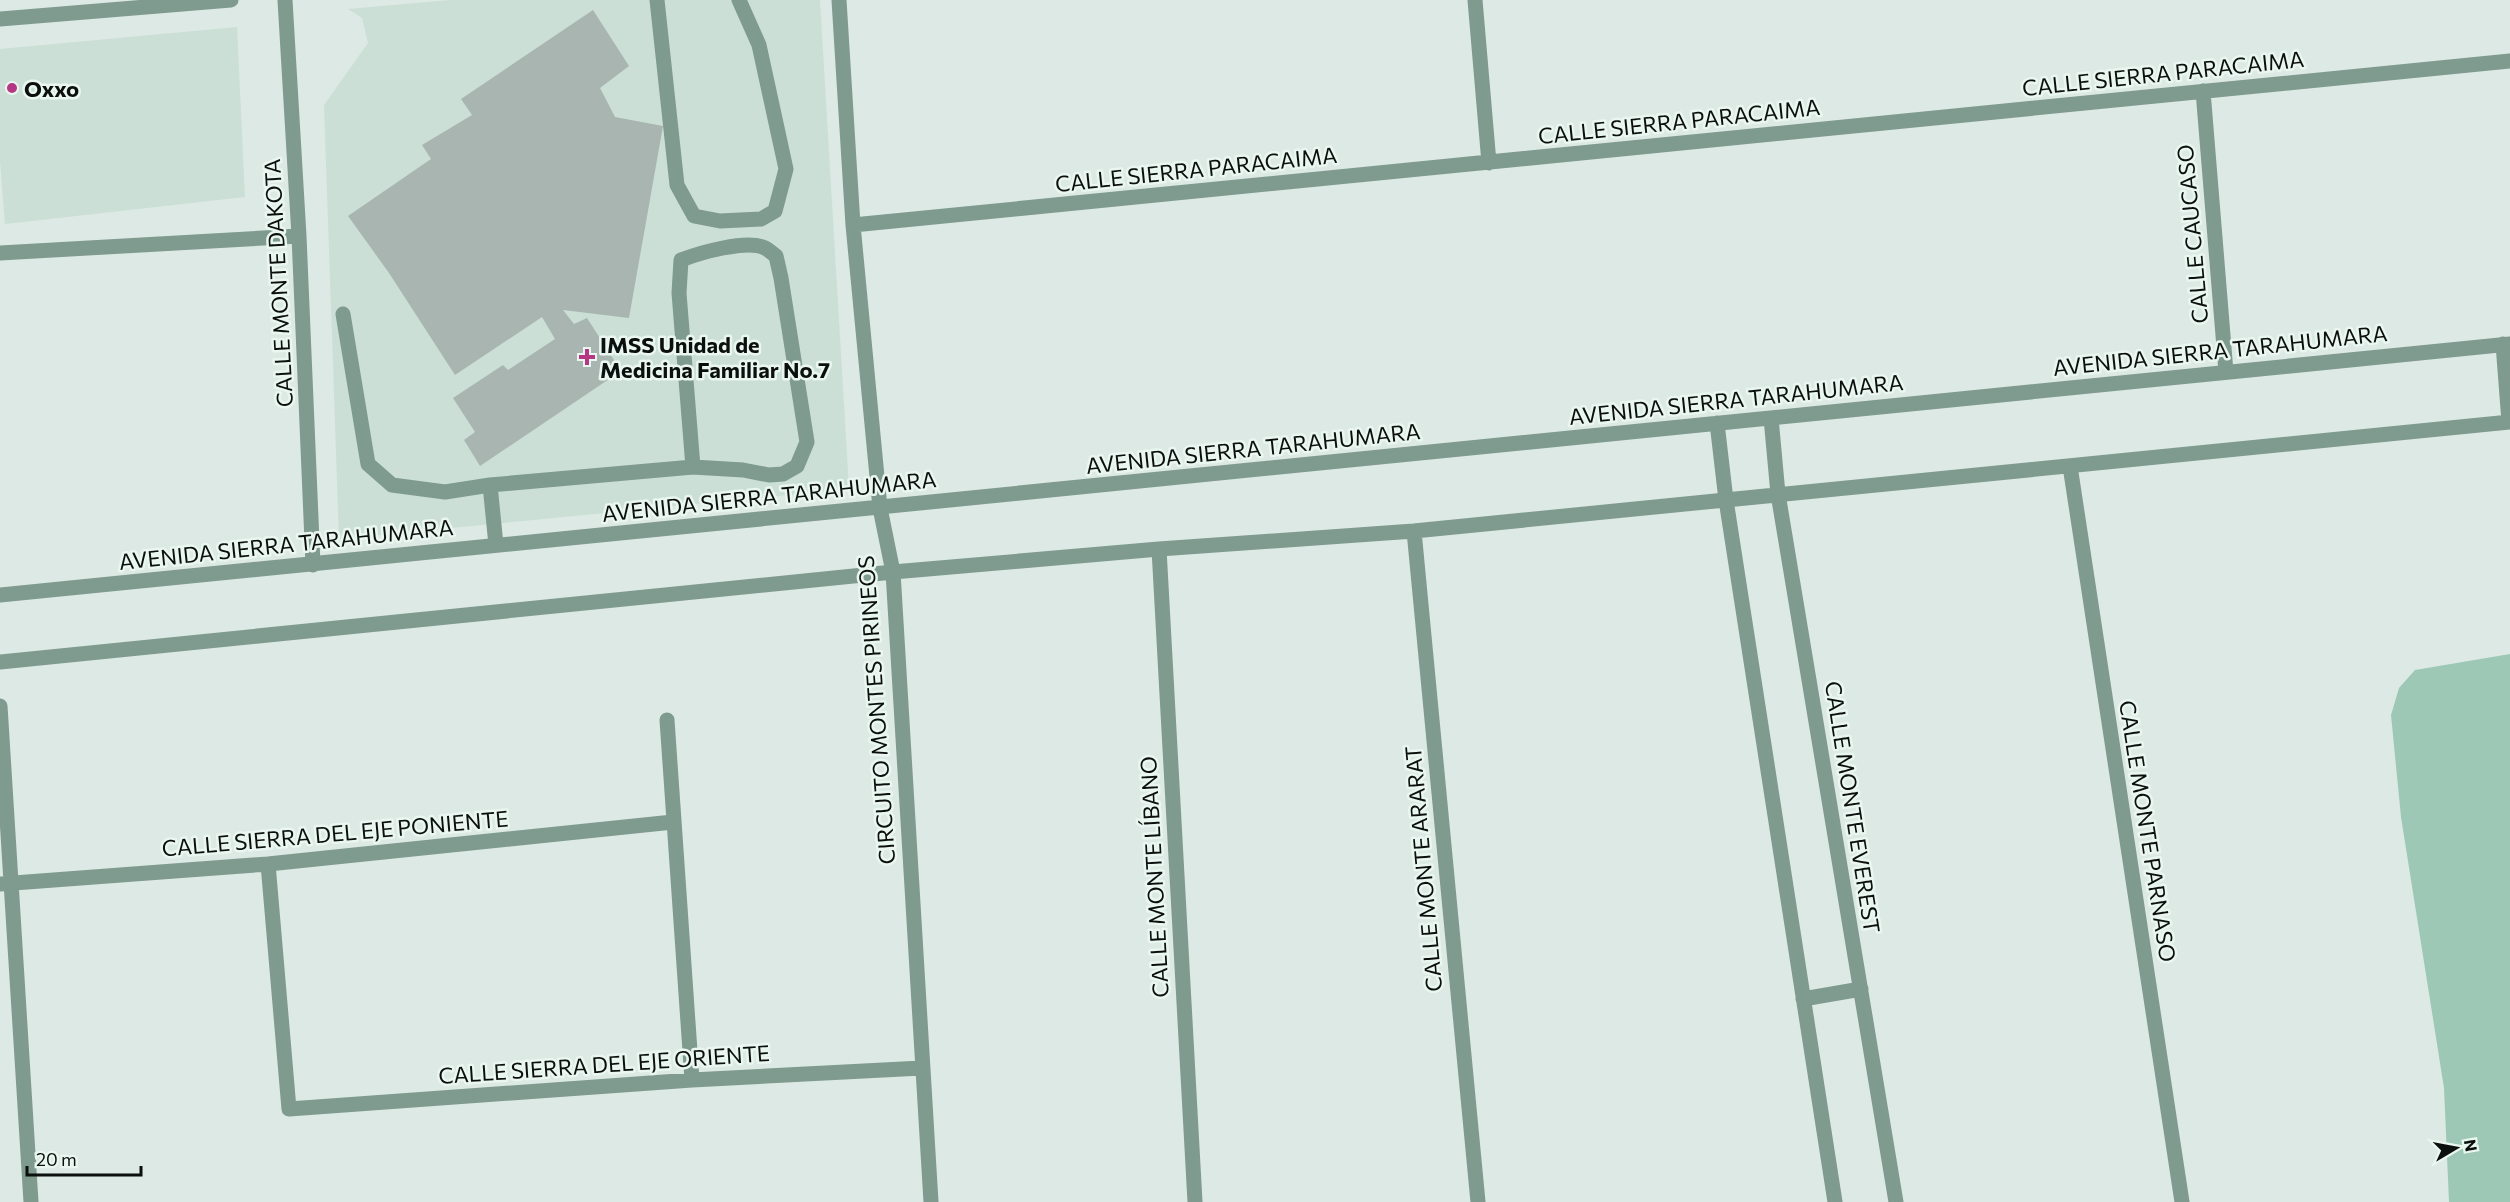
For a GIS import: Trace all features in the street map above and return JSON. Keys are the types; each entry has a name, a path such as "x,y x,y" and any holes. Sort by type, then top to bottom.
{"street":[{"path":"0,19 231,0"},
{"name":"CALLE MONTE DAKOTA","path":"285,0 299,236 313,565"},
{"path":"657,0 677,185 694,216 720,221 761,219 775,211 786,169 759,45 739,0"},
{"name":"CIRCUITO MONTES PIRINEOS","path":"839,0 853,225 880,508 892,572 931,1202"},
{"path":"1475,0 1489,163"},
{"name":"CALLE SIERRA PARACAIMA","path":"853,225 2510,61"},
{"name":"CALLE CAUCASO","path":"2204,91 2226,372"},
{"path":"0,253 299,236"},
{"path":"343,314 368,464 392,485 445,492 490,485 693,467 743,470 770,476 783,474 797,466 807,442 781,278 776,256 763,247 731,247 701,252 681,260 679,293 693,467"},
{"path":"0,662 892,572 1159,549 1414,531 2510,422 2506,344"},
{"name":"AVENIDA SIERRA TARAHUMARA","path":"0,595 2506,344"},
{"name":"CALLE MONTE EVEREST","path":"1771,418 1778,494 1896,1202"},
{"path":"1717,423 1726,500 1835,1202"},
{"name":"CALLE MONTE PARNASO","path":"2070,466 2182,1202"},
{"path":"490,485 496,545"},
{"name":"CALLE MONTE ARARAT","path":"1414,531 1478,1202"},
{"name":"CALLE MONTE LÍBANO","path":"1159,549 1195,1202"},
{"path":"0,706 5,884 31,1202"},
{"path":"667,720 692,1080"},
{"name":"CALLE SIERRA DEL EJE PONIENTE","path":"5,884 268,864 673,822"},
{"name":"CALLE SIERRA DEL EJE ORIENTE","path":"268,864 289,1109 692,1080 922,1068"},
{"path":"1803,999 1861,989"}],"shaded area":[{"name":"IMSS Unidad de Medicina Familiar No.7","path":"450,0 820,0 849,489 339,539 324,105 368,43 362,18 348,9"},
{"path":"237,27 245,197 5,224 0,161 0,49"}],"green space":[{"path":"2510,654 2510,1202 2449,1202 2444,1088 2401,817 2391,715 2399,688 2415,670"}],"building":[{"path":"593,10 629,66 600,88 615,117 663,126 629,318 563,310 574,324 587,318 621,371 480,466 464,440 475,432 453,398 503,365 508,370 555,339 542,317 455,375 389,273 348,216 431,159 422,145 472,115 461,99"}],"place":[{"name":"Oxxo","path":"12,88"},
{"name":"IMSS Unidad de Medicina Familiar No.7","path":"587,357"}]}
